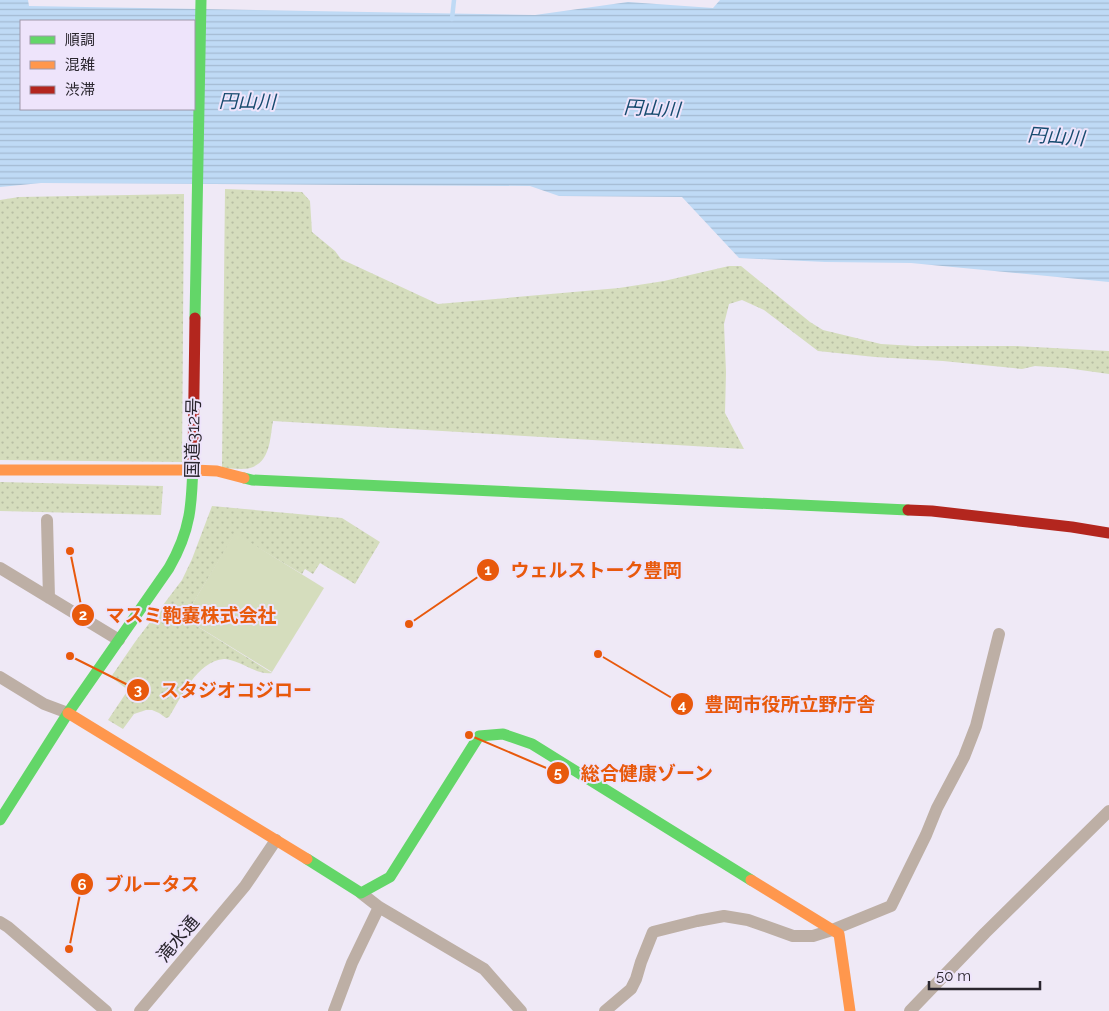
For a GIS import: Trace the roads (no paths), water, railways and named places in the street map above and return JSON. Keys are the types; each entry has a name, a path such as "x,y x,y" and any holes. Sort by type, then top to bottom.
{"main road":[{"name":"国道312号","path":"0,820 68,713 169,568 181,546 188,521 192,499 193,470 201,0"},
{"path":"0,470 217,471 252,480 932,511 1109,533"},
{"path":"68,713 361,893 390,877 478,736 503,734 532,744 839,934 850,1011"}],"street":[{"path":"48,520 49,598"},
{"path":"0,568 119,640"},
{"path":"605,1011 631,989 653,932 724,916 748,920 794,936 813,936 892,906 937,808 964,757 976,726 1000,634"},
{"path":"0,677 44,704 68,713"},
{"path":"910,1011 985,933 1109,811"},
{"name":"滝水通","path":"140,1011 245,886 276,840"},
{"path":"361,893 379,907 484,969 521,1011"},
{"path":"334,1011 352,963 379,907"},
{"path":"0,922 106,1011"}],"water":[{"name":"円山川","path":"0,0 28,0 29,6 535,15 628,2 713,8 720,0 1109,0 1109,282 911,263 739,258 682,197 559,196 530,186 41,183 0,187"}],"waterway":[{"path":"452,19 454,0"}],"place":[{"name":"マスミ鞄嚢株式会社","path":"70,551"},
{"name":"ウェルストーク豊岡","path":"409,624"},
{"name":"豊岡市役所立野庁舎","path":"598,654"},
{"name":"スタジオコジロー","path":"70,656"},
{"name":"総合健康ゾーン","path":"469,735"},
{"name":"ブルータス","path":"69,949"}]}
